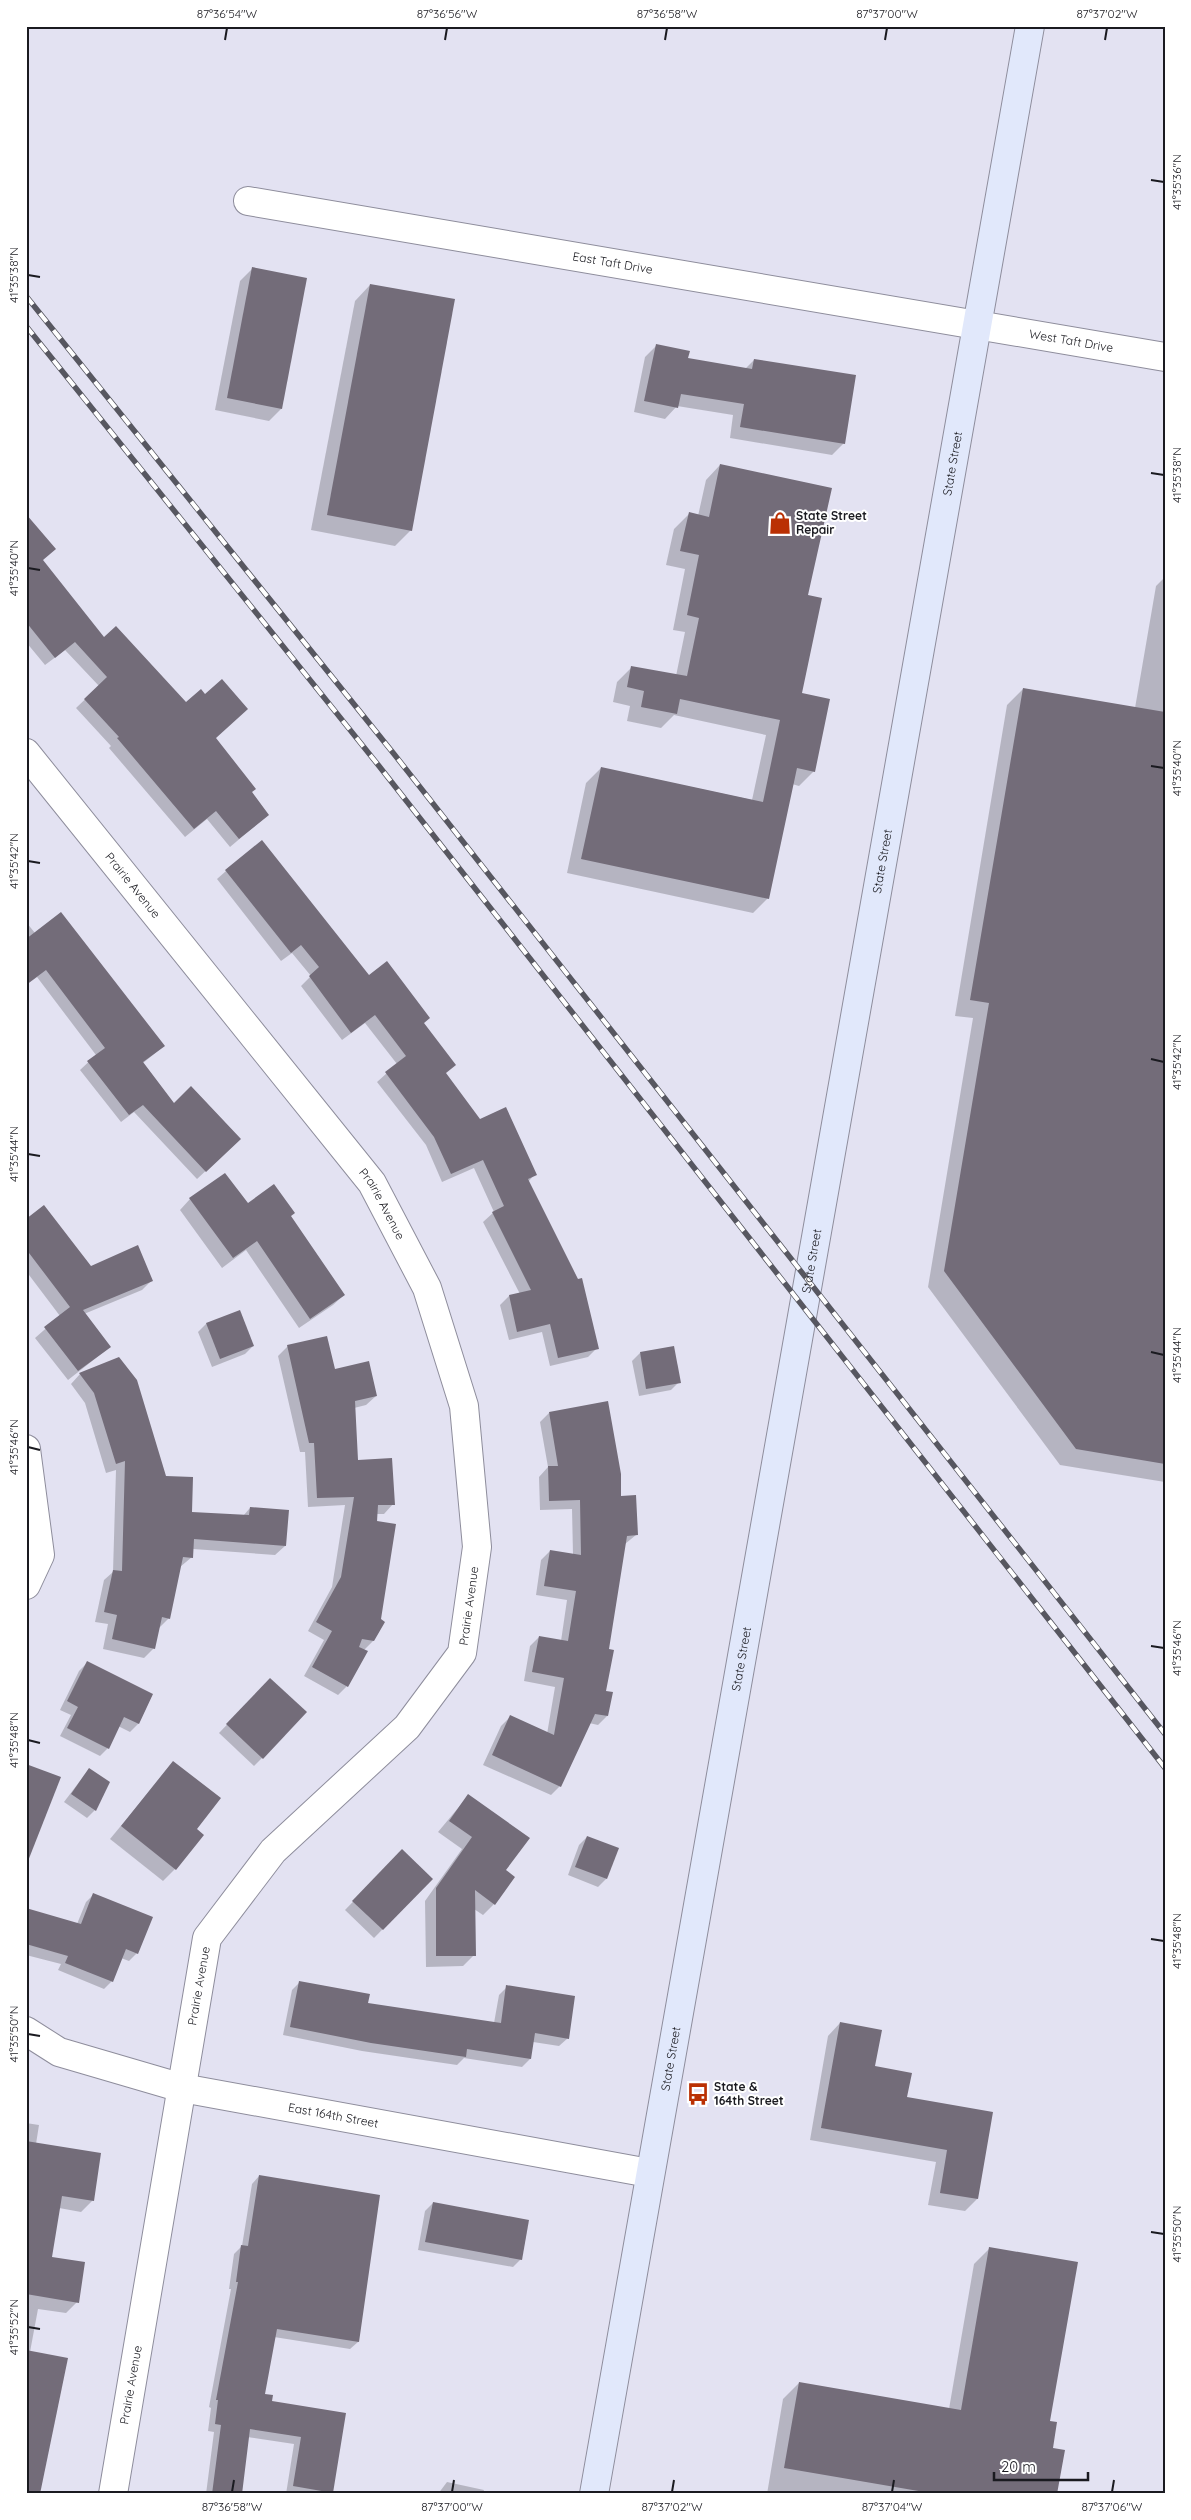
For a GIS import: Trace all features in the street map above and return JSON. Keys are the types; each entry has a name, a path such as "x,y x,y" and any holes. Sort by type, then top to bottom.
{"street":[{"name":"State Street","path":"594,2494 649,2173 1030,26"},
{"name":"East Taft Drive","path":"248,201 978,324"},
{"name":"West Taft Drive","path":"978,324 1165,357"},
{"name":"Prairie Avenue","path":"26,753 372,1183 427,1288 464,1406 477,1547 462,1653 407,1727 273,1851 208,1938 113,2494"},
{"path":"26,1449 40,1555 26,1585"},
{"name":"East 164th Street","path":"26,2031 59,2052 182,2088 649,2173"}],"building":[{"path":"252,267 307,278 282,409 227,398"},
{"path":"370,284 455,299 412,531 327,515"},
{"path":"656,344 690,351 688,358 752,369 754,359 856,375 845,444 740,427 744,404 681,394 678,408 644,401"},
{"path":"720,464 832,488 808,595 822,598 802,693 830,699 815,772 797,768 769,899 581,859 601,767 763,802 780,720 680,699 677,714 641,707 644,691 627,687 631,666 687,676 699,618 687,615 699,555 680,551 689,512 709,517"},
{"path":"26,514 56,549 43,560 104,637 116,626 186,702 201,689 205,694 222,679 248,709 216,738 256,789 252,792 269,815 239,839 216,811 194,829 117,738 119,737 84,699 107,677 75,642 55,658 26,622"},
{"path":"1023,688 1165,712 1165,1464 1076,1449 944,1271 989,1003 970,1000"},
{"path":"262,840 369,975 387,961 430,1018 424,1023 456,1065 446,1073 480,1119 506,1107 537,1175 528,1179 578,1279 582,1278 599,1349 558,1358 550,1324 517,1332 509,1295 531,1290 492,1212 504,1206 483,1160 451,1174 434,1137 385,1072 406,1056 375,1015 351,1033 309,976 319,967 301,945 291,953 225,870"},
{"path":"61,912 165,1046 143,1062 174,1103 191,1086 241,1139 206,1172 143,1105 129,1115 87,1061 105,1048 46,970 26,985 26,939"},
{"path":"225,1173 248,1203 274,1184 295,1213 291,1216 345,1295 310,1319 257,1241 233,1258 189,1198"},
{"path":"44,1205 91,1266 138,1245 153,1281 83,1310 111,1347 78,1371 44,1327 70,1307 26,1249 26,1219"},
{"path":"240,1310 254,1346 220,1359 206,1323"},
{"path":"327,1336 335,1369 369,1361 377,1396 355,1401 358,1460 392,1458 395,1505 378,1505 377,1521 396,1524 381,1619 385,1622 374,1641 362,1639 359,1647 368,1651 348,1687 312,1667 332,1631 316,1622 341,1577 354,1497 317,1498 314,1443 309,1443 287,1345"},
{"path":"674,1346 681,1383 646,1389 640,1352"},
{"path":"119,1357 137,1380 166,1476 193,1477 192,1512 249,1515 250,1507 289,1510 286,1546 194,1539 193,1558 183,1557 170,1619 162,1617 155,1649 112,1639 117,1615 104,1612 113,1570 122,1571 125,1461 116,1464 94,1393 79,1373"},
{"path":"608,1401 621,1474 621,1496 636,1495 638,1535 627,1536 609,1649 614,1650 606,1691 613,1692 608,1716 595,1714 561,1787 492,1755 510,1715 554,1735 564,1678 532,1672 539,1636 568,1641 576,1591 544,1586 550,1550 581,1555 580,1500 549,1501 548,1466 558,1466 549,1412"},
{"path":"87,1661 153,1694 139,1724 124,1717 109,1749 67,1728 78,1707 67,1701"},
{"path":"270,1678 307,1712 263,1759 226,1724"},
{"path":"173,1761 221,1798 197,1829 204,1835 176,1870 121,1826"},
{"path":"26,1764 61,1777 28,1861 26,1861"},
{"path":"89,1768 110,1782 96,1811 71,1794"},
{"path":"468,1794 530,1838 506,1870 515,1877 495,1905 475,1890 476,1956 436,1956 436,1888 472,1837 449,1821"},
{"path":"587,1836 619,1848 607,1879 575,1867"},
{"path":"402,1849 433,1879 383,1930 352,1901"},
{"path":"93,1893 153,1917 138,1954 126,1949 113,1982 65,1963 68,1956 26,1944 26,1908 81,1924"},
{"path":"299,1981 370,1994 368,2003 501,2023 506,1985 575,1996 569,2039 535,2033 531,2059 467,2049 466,2057 371,2043 290,2027"},
{"path":"840,2022 882,2030 875,2066 912,2073 907,2097 993,2112 978,2199 940,2193 947,2150 821,2128"},
{"path":"26,2141 101,2153 94,2201 62,2196 52,2257 85,2262 79,2303 26,2294"},
{"path":"259,2175 380,2195 359,2342 277,2329 265,2394 273,2395 272,2401 346,2413 333,2493 293,2486 301,2437 250,2429 242,2494 212,2494 221,2425 215,2424 218,2400 216,2400 238,2282 236,2282 241,2245 248,2246"},
{"path":"433,2202 529,2220 522,2260 425,2242"},
{"path":"989,2247 1078,2262 1050,2421 1057,2422 1053,2448 1065,2450 1057,2494 936,2494 784,2468 799,2382 961,2410"},
{"path":"26,2350 68,2358 40,2494 26,2494"}],"railway":[{"path":"26,296 394,754 1165,1734"},
{"path":"26,326 379,766 1165,1768"}],"place":[{"name":"State Street Repair","path":"780,523"},
{"name":"State & 164th Street","path":"698,2094"}]}
